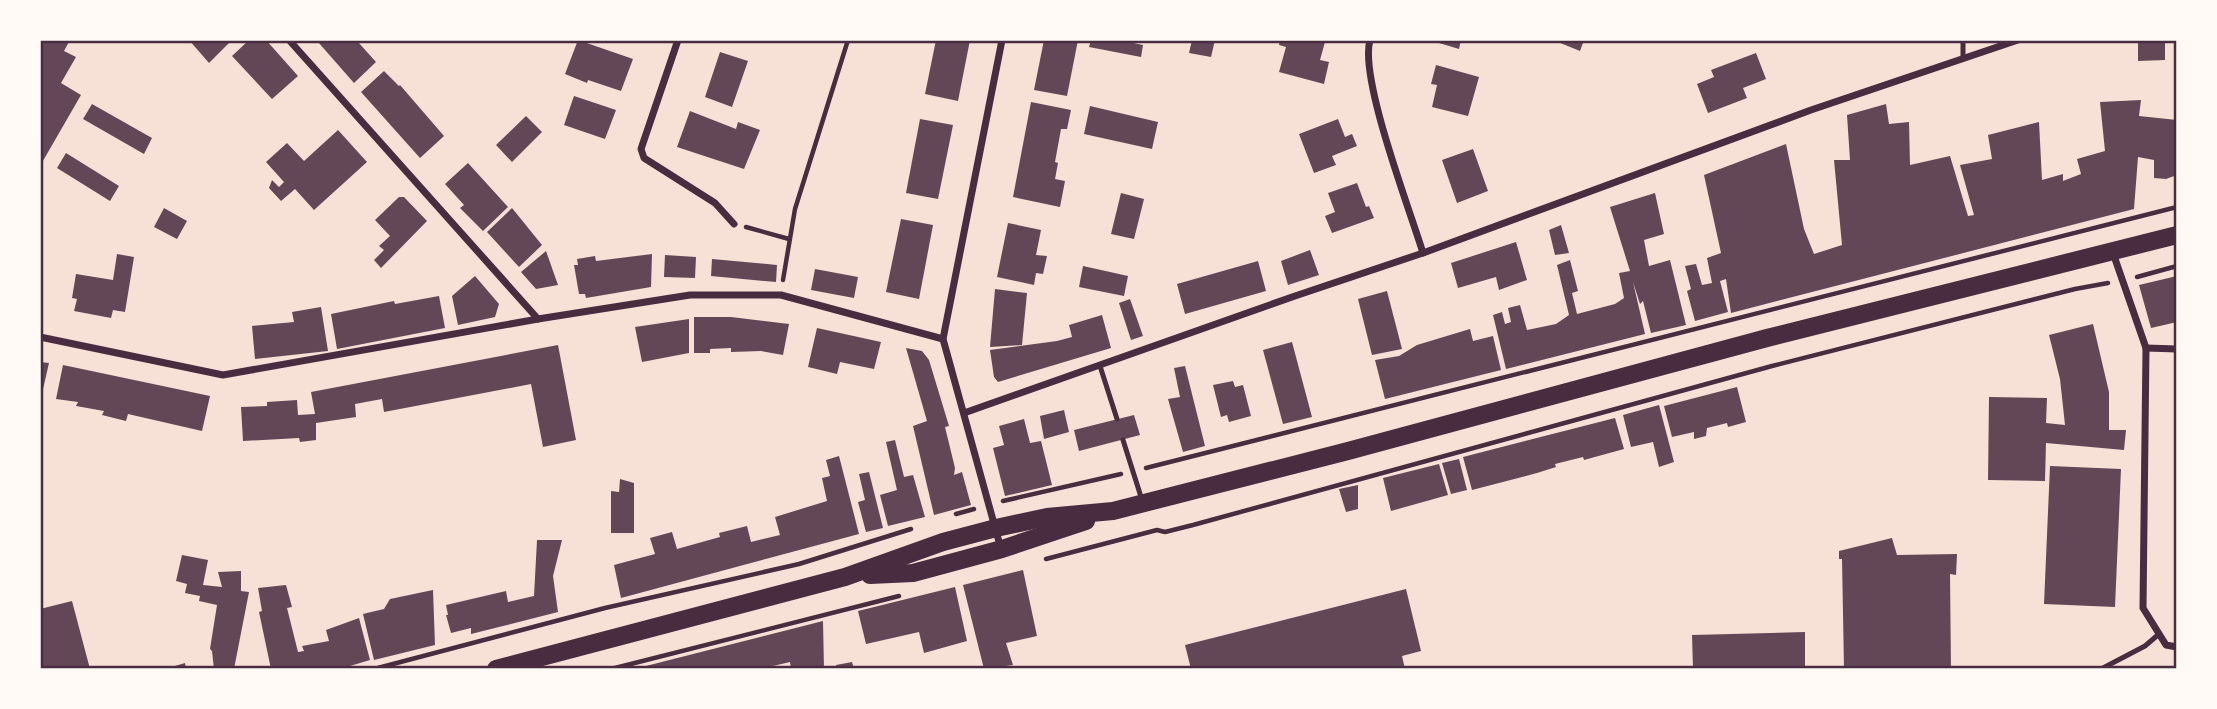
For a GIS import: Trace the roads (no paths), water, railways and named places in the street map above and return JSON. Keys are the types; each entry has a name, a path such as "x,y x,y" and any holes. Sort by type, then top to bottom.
{"main road":[{"path":"845,577 913,573 1002,549 1143,503 1767,338 2177,235"},
{"path":"496,669 845,577 943,542 996,528 1047,517 1110,512"}],"street":[{"path":"289,40 538,319"},
{"path":"678,40 641,149 644,158 715,203 734,224"},
{"path":"1002,40 943,339 1002,549"},
{"path":"1370,40 1367,51 1374,97 1423,253"},
{"path":"964,413 1423,253 1811,110 2018,40"},
{"path":"2105,254 2122,281 2146,348 2143,608 2166,645 2177,647"},
{"path":"40,337 223,375 690,295 781,295 943,339"},
{"path":"2146,348 2177,349"}],"lane":[{"path":"1963,40 1963,59"},
{"path":"1100,366 1117,419"},
{"path":"1123,440 1143,503"},
{"path":"2101,669 2145,646 2159,634"}]}
